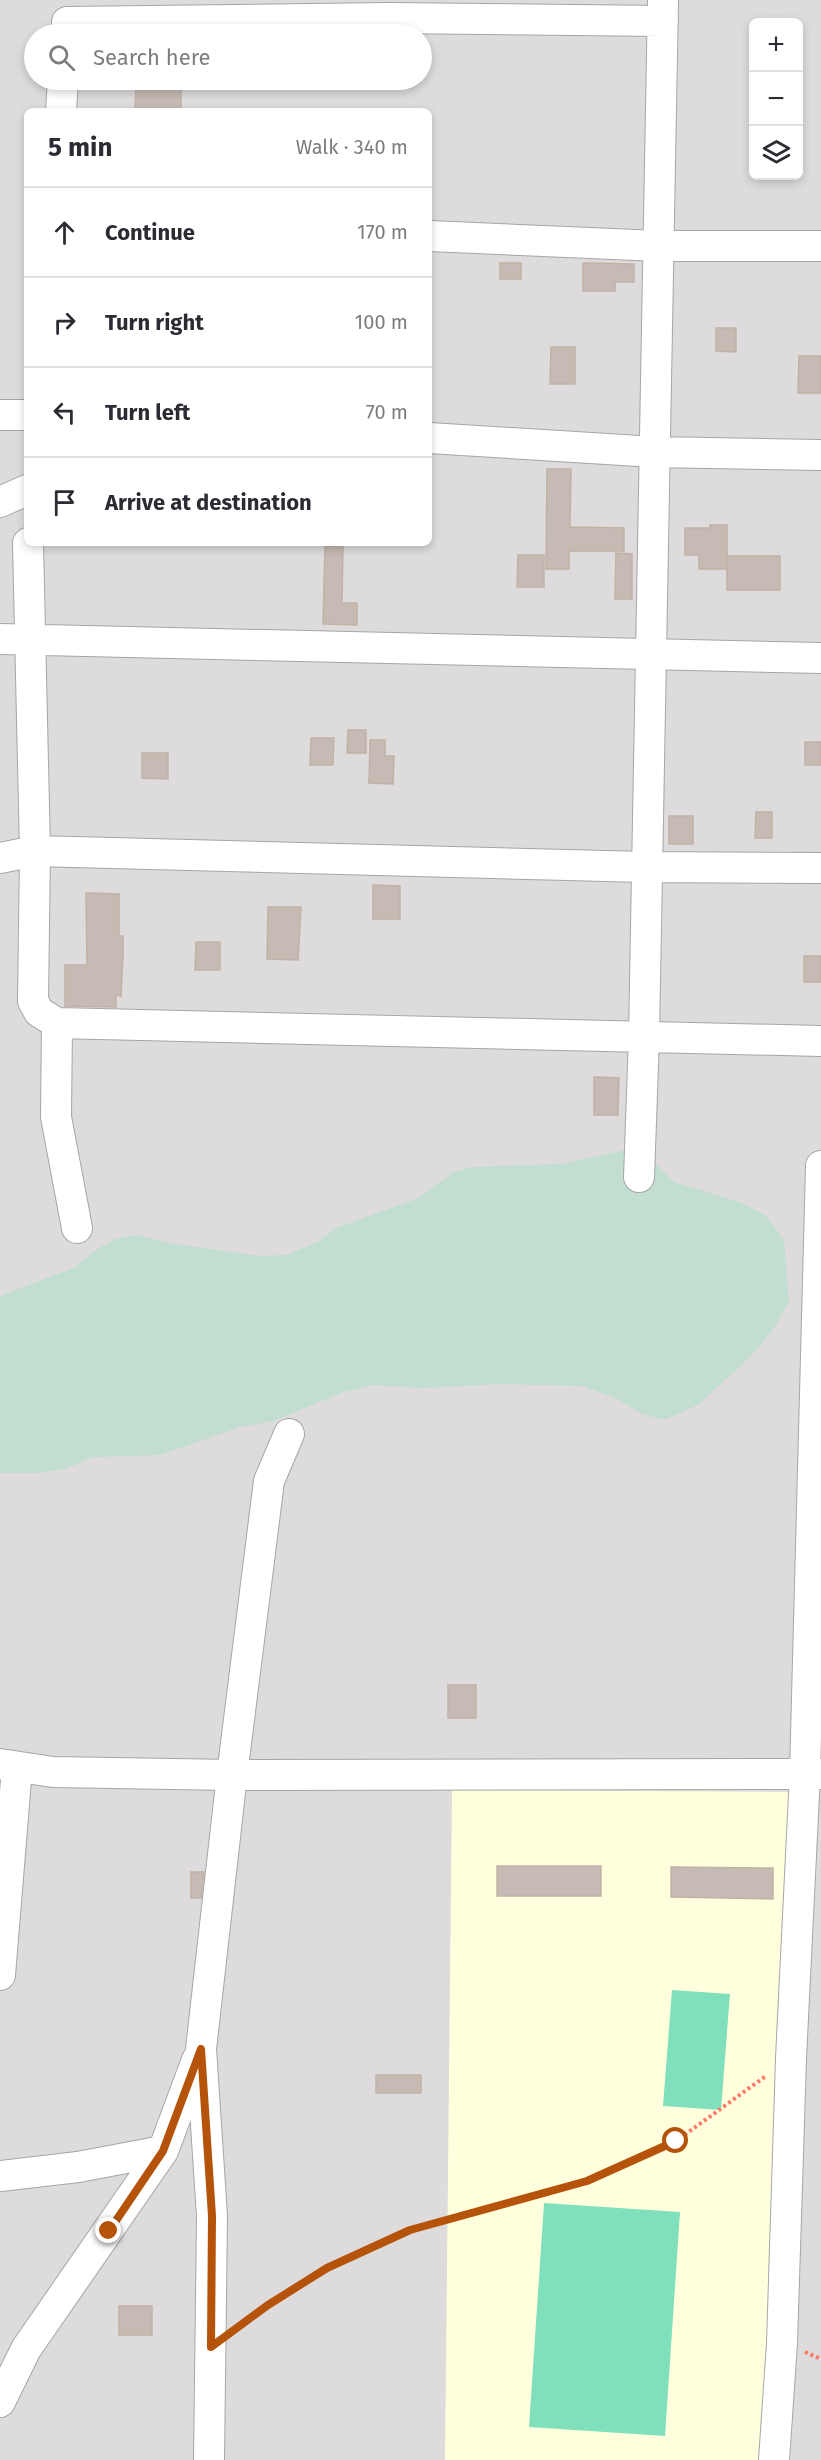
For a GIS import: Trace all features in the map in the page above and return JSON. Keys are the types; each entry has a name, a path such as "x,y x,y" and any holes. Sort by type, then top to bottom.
{"street":[{"path":"66,19 388,18 663,11 645,867 644,1037 639,1177"},
{"path":"60,108 62,90"},
{"path":"432,236 659,246 821,246"},
{"path":"0,415 24,415"},
{"path":"432,438 655,452 821,455"},
{"path":"0,502 24,491"},
{"path":"28,546 35,851 33,1002 39,1012 57,1023 821,1041"},
{"path":"0,639 821,658"},
{"path":"0,858 35,851 645,867 821,868"},
{"path":"57,1023 56,1117 76,1228"},
{"path":"774,2460 782,2343 791,2058 813,1774 821,1166"},
{"path":"209,2460 212,2216 201,2049 269,1481 289,1434"},
{"path":"0,1976 9,1766 53,1772 232,1775 813,1774"},
{"path":"0,2402 26,2349 163,2151 201,2049"},
{"path":"0,2176 78,2167 163,2151"}],"path":[{"path":"211,2347 268,2305 327,2268 410,2230 587,2181 676,2141 791,2058"}],"shaded area":[{"path":"0,0 821,0 821,2460 0,2460"},
{"path":"625,1150 655,1163 674,1182 742,1203 765,1215 784,1240 789,1302 774,1328 752,1355 698,1405 664,1420 640,1413 618,1399 582,1386 499,1384 423,1388 373,1385 344,1392 273,1421 240,1427 160,1455 93,1457 65,1469 36,1473 0,1473 0,1296 76,1267 93,1252 115,1239 138,1235 168,1243 260,1256 286,1255 318,1242 336,1228 419,1198 452,1173 471,1167 562,1164"},
{"path":"452,1790 790,1792 764,2460 445,2460"}],"green space":[{"path":"672,1990 730,1994 721,2110 663,2106"},
{"path":"544,2203 680,2212 665,2436 529,2427"}],"building":[{"path":"136,90 181,90 181,108 135,108"},
{"path":"500,263 521,263 521,279 500,279"},
{"path":"583,263 634,264 634,282 615,282 615,291 583,291"},
{"path":"716,328 736,328 736,352 716,351"},
{"path":"551,347 575,347 575,384 550,384"},
{"path":"799,356 821,356 821,393 798,393"},
{"path":"547,469 571,469 570,527 624,528 624,551 569,551 569,569 546,569"},
{"path":"710,525 727,525 727,569 699,569 699,555 685,555 685,528 710,528"},
{"path":"325,546 343,547 342,603 357,603 357,625 323,624"},
{"path":"616,553 632,554 632,599 615,599"},
{"path":"518,555 544,555 544,587 517,587"},
{"path":"727,556 780,556 780,590 727,590"},
{"path":"348,730 366,730 366,753 347,753"},
{"path":"311,738 334,738 333,765 310,765"},
{"path":"370,740 385,740 385,756 394,756 393,784 369,783"},
{"path":"805,742 821,742 821,765 805,765"},
{"path":"142,753 168,753 168,779 142,778"},
{"path":"756,812 772,812 772,838 755,838"},
{"path":"669,816 693,816 693,844 669,844"},
{"path":"373,885 400,886 400,919 373,919"},
{"path":"86,893 119,894 119,936 123,936 123,955 121,996 116,995 116,1007 65,1006 65,965 87,965"},
{"path":"268,907 301,907 298,960 267,959"},
{"path":"196,942 220,942 220,970 195,970"},
{"path":"804,956 821,956 821,982 804,982"},
{"path":"594,1077 619,1078 618,1115 594,1115"},
{"path":"448,1685 476,1685 476,1718 448,1718"},
{"path":"497,1866 601,1866 601,1896 497,1896"},
{"path":"671,1867 773,1868 773,1899 671,1897"},
{"path":"191,1872 204,1872 201,1898 191,1898"},
{"path":"376,2075 421,2075 421,2093 376,2093"},
{"path":"119,2306 152,2306 152,2335 119,2335"}],"route":[{"path":"109,2231 163,2151 201,2049 212,2216 211,2347 268,2305 327,2268 410,2230 587,2181 676,2141"}]}
